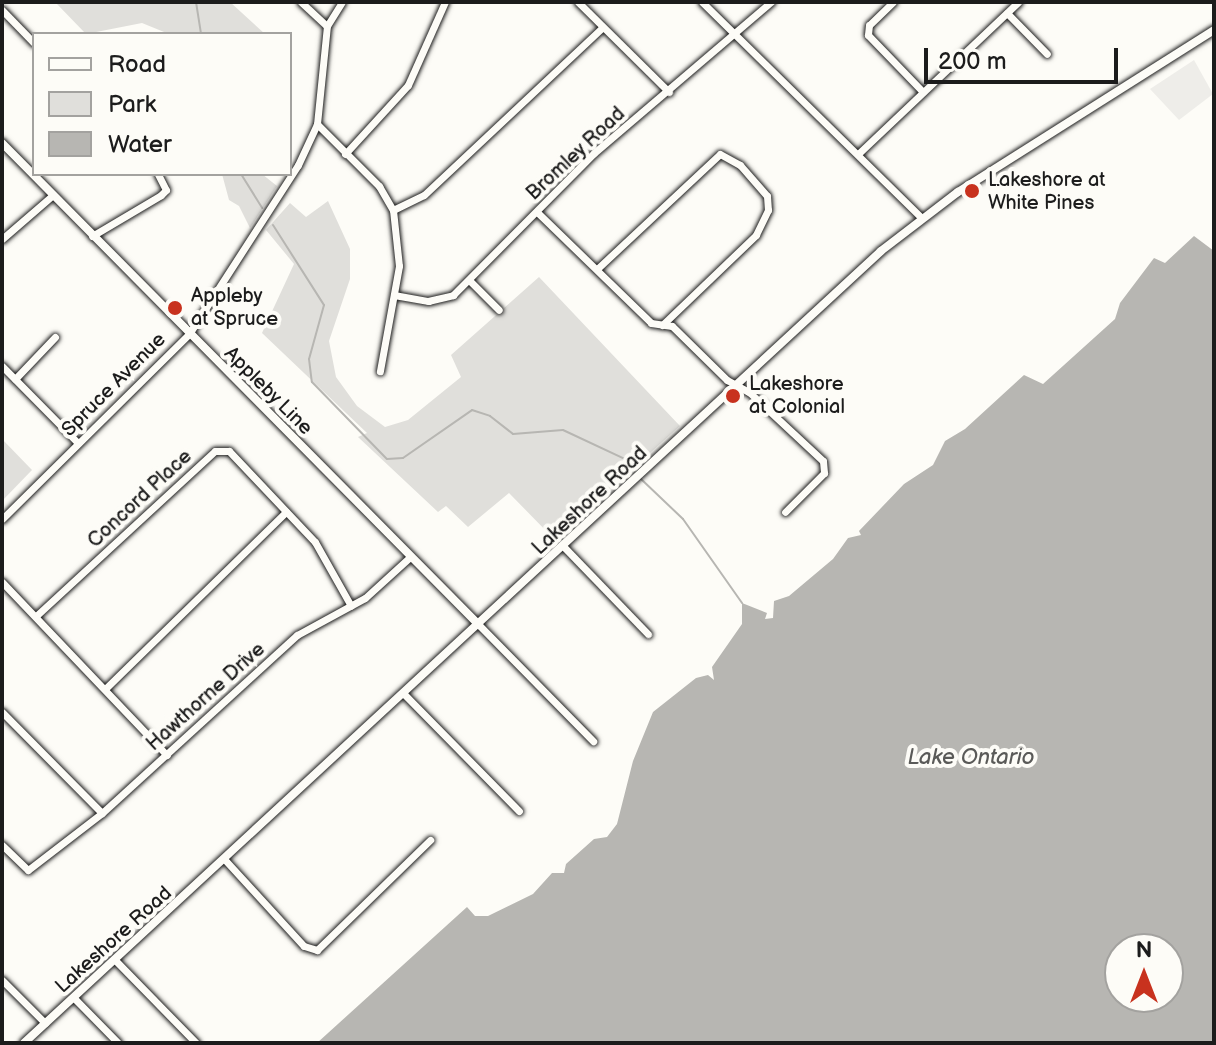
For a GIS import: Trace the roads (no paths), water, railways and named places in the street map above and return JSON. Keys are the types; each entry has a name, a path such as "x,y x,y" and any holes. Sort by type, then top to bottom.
{"main road":[{"name":"Lakeshore Road","path":"24,1043 226,861 922,218 1214,30"},
{"name":"Appleby Line","path":"2,143 32,174"},
{"name":"Appleby Line","path":"34,176 479,625"}],"street":[{"path":"301,2 327,26"},
{"name":"Spruce Avenue","path":"292,174 317,124 327,26 342,2"},
{"path":"345,154 408,85 445,2"},
{"path":"578,2 669,92"},
{"path":"702,2 922,218"},
{"name":"Bromley Road","path":"394,295 428,301 453,295 594,153 771,2"},
{"path":"893,2 869,25 868,35 923,92"},
{"path":"858,154 1018,2"},
{"path":"2,10 32,41"},
{"path":"1007,13 1047,54"},
{"path":"393,210 424,195 603,27"},
{"path":"317,124 379,186 393,210 400,239 394,295 380,371"},
{"path":"597,269 720,154 740,165 767,196 768,210 756,235 662,325"},
{"path":"92,236 161,195 166,190 159,176"},
{"name":"Spruce Avenue","path":"2,519 189,334 291,176"},
{"path":"2,239 53,195"},
{"path":"537,212 651,323 672,326 823,461 824,473 785,512"},
{"path":"469,280 499,310"},
{"path":"15,379 55,337"},
{"path":"2,366 78,443"},
{"name":"Concord Place","path":"36,616 215,451 229,451 315,542 351,606"},
{"path":"106,688 286,512"},
{"path":"564,547 648,634"},
{"name":"Hawthorne Drive","path":"2,845 28,870 102,813 297,635 351,606 410,557"},
{"path":"2,582 167,755"},
{"path":"479,625 593,741"},
{"path":"404,694 519,811"},
{"path":"2,712 102,813"},
{"path":"226,861 304,946 317,950 430,840"},
{"path":"116,961 196,1043"},
{"path":"2,980 45,1023"},
{"path":"74,998 118,1043"}],"water":[{"name":"Lake Ontario","path":"1194,236 1214,251 1214,1043 317,1043 467,907 475,916 488,916 533,894 552,873 564,873 566,864 594,839 607,837 617,824 633,761 653,712 696,678 708,675 714,680 712,667 742,624 742,603 767,613 765,619 773,618 774,601 789,596 833,559 848,538 861,535 859,531 904,484 933,465 945,441 965,429 1024,375 1043,384 1115,319 1120,303 1154,258 1165,263"}],"waterway":[{"path":"196,2 201,32"},
{"path":"242,176 262,208"},
{"path":"273,225 324,305 309,359 312,382 387,459 403,458 472,410 490,416 513,434 563,430 627,460 637,474"},
{"path":"641,479 683,519 742,603"}],"place":[{"name":"Lakeshore at White Pines","path":"972,191"},
{"name":"Appleby at Spruce","path":"175,308"},
{"name":"Lakeshore at Colonial","path":"733,396"}]}
